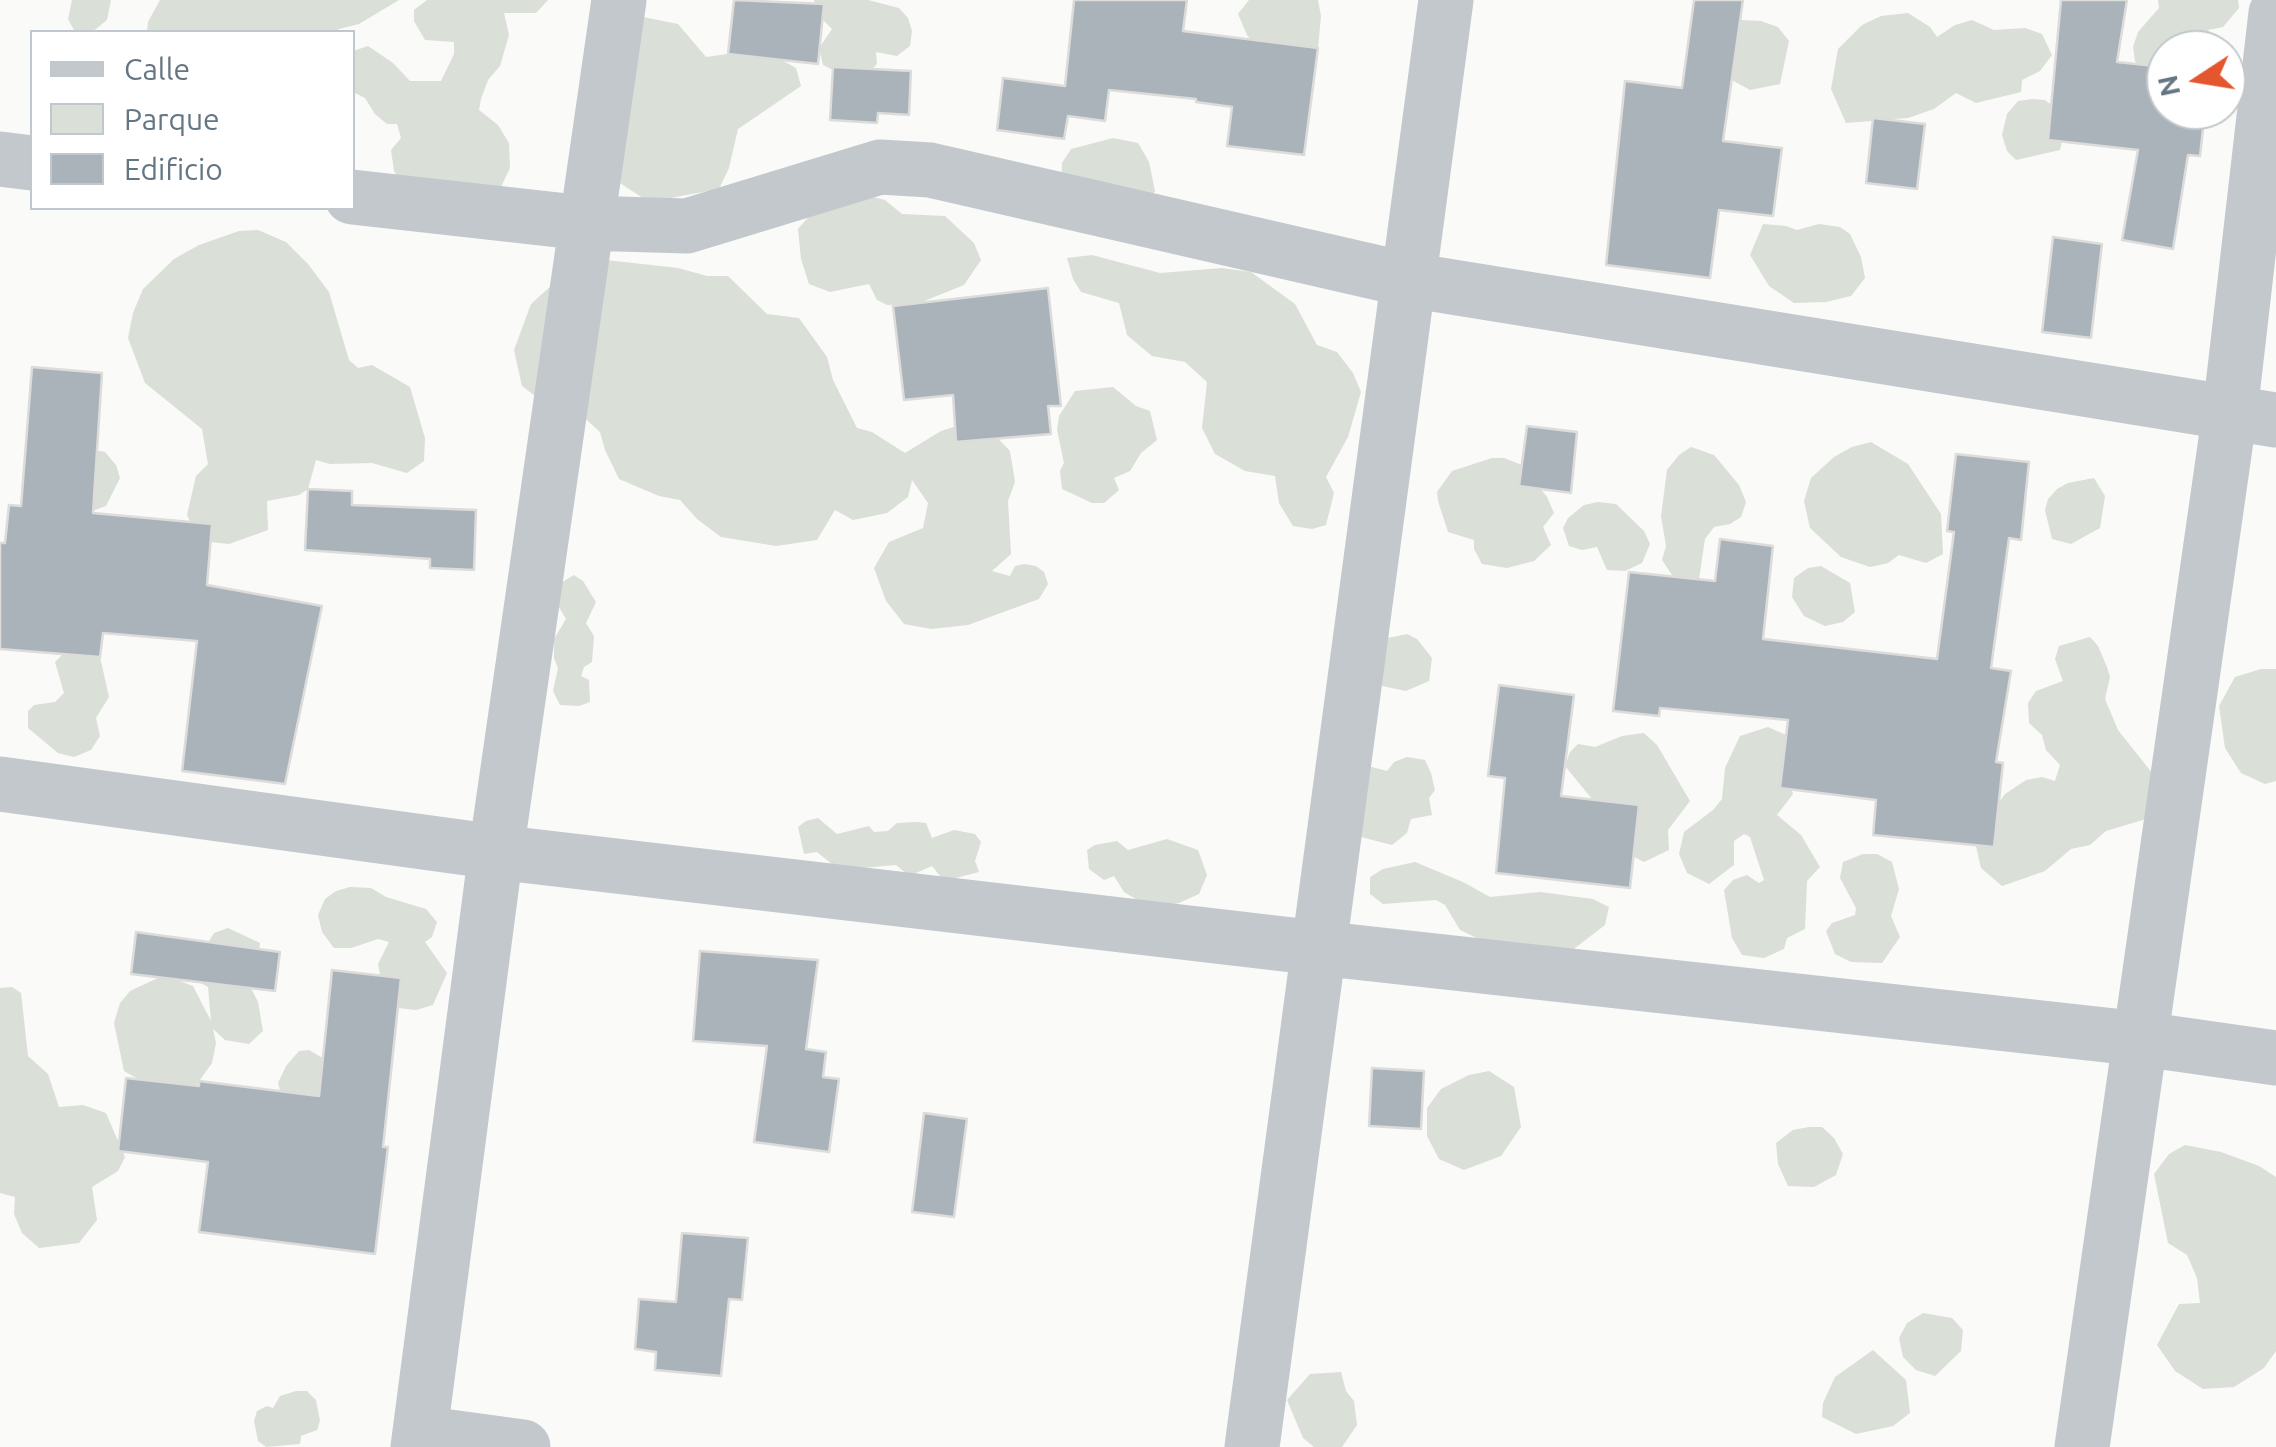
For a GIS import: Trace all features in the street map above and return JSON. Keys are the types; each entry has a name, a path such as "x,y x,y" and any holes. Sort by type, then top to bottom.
{"street":[{"path":"522,1447 419,1440 496,852 619,0"},
{"path":"1252,1447 1446,0"},
{"path":"2082,1447 2142,1038 2253,416 2276,13"},
{"path":"0,159 30,162"},
{"path":"355,197 585,223 687,226 880,167 930,170 1409,280 2253,416"},
{"path":"0,784 496,852 1318,948 2142,1038 2276,1058"}],"green space":[{"path":"72,0 111,0 107,20 94,30 74,30 68,19"},
{"path":"160,0 399,0 359,24 338,30 147,30"},
{"path":"427,0 548,0 536,13 504,13 509,35 500,66 488,80 481,99 479,110 498,125 509,143 510,168 501,187 406,190 394,171 391,150 401,138 397,124 387,124 365,98 355,93 355,50 368,46 410,81 441,81 454,54 454,42 425,40 414,21 414,10"},
{"path":"814,0 868,0 899,8 912,31 910,46 897,56 876,52 877,64 867,74 848,77 823,65 819,48 832,29 818,15"},
{"path":"1249,0 1318,0 1318,48 1291,59 1264,57 1247,35 1238,14"},
{"path":"2158,0 2238,0 2239,8 2223,27 2146,30 2146,76 2135,61 2133,47 2138,32 2159,8"},
{"path":"1908,13 1930,27 1937,37 1972,20 1994,30 2025,28 2042,34 2052,55 2040,71 2022,80 2021,92 1976,103 1956,93 1934,109 1908,118 1846,123 1831,89 1838,49 1862,25 1881,16"},
{"path":"643,17 678,24 706,57 762,49 796,68 801,86 738,129 729,168 719,189 649,202 603,172"},
{"path":"1741,20 1778,27 1789,41 1780,84 1750,90 1730,79 1726,26"},
{"path":"2045,100 2054,107 2064,131 2060,150 2016,160 2007,151 2002,135 2007,114 2018,101"},
{"path":"1113,138 1138,143 1149,162 1155,191 1146,206 1061,189 1062,163 1071,149"},
{"path":"865,195 885,200 902,214 945,216 974,243 981,260 964,285 917,304 887,305 877,300 869,284 830,292 809,284 798,229 811,214"},
{"path":"1763,224 1797,230 1819,224 1840,227 1850,234 1865,278 1851,296 1794,303 1769,286 1750,255"},
{"path":"258,230 286,242 329,292 349,360 358,368 372,365 410,387 425,438 424,461 407,473 372,463 330,464 316,460 308,489 299,495 267,501 268,530 229,544 200,541 187,515 196,476 208,464 202,429 145,383 128,338 143,289 174,259 239,231"},
{"path":"1092,255 1160,273 1222,268 1251,272 1295,304 1317,345 1337,352 1361,392 1348,437 1326,477 1334,493 1326,525 1312,529 1293,526 1279,503 1275,476 1245,471 1215,454 1202,428 1207,382 1185,362 1152,356 1127,335 1119,303 1081,292 1067,258"},
{"path":"606,260 728,276 767,314 799,318 827,357 833,380 857,428 872,432 905,453 941,431 979,419 1010,451 1015,482 1008,501 1011,554 992,571 1010,576 1015,566 1036,566 1044,572 1048,584 1039,599 968,625 931,629 904,624 886,601 874,568 889,542 923,528 928,503 912,480 908,497 887,513 853,520 835,510 817,540 776,546 721,537 680,500 659,496 619,479 600,432 577,411 539,399 522,386 514,350 531,304 552,285"},
{"path":"1113,387 1136,406 1150,411 1157,440 1141,453 1130,471 1114,478 1119,490 1104,503 1092,503 1062,489 1060,471 1064,463 1057,430 1059,416 1075,391"},
{"path":"1871,442 1908,464 1941,514 1943,554 1926,563 1899,555 1888,563 1870,567 1841,557 1810,528 1804,501 1811,478 1834,457"},
{"path":"1691,447 1714,455 1739,485 1746,502 1741,517 1714,527 1705,539 1699,579 1685,583 1674,578 1662,560 1666,546 1661,516 1667,470"},
{"path":"82,448 105,452 116,465 120,478 106,506 84,514"},
{"path":"1492,458 1522,465 1547,497 1554,513 1543,527 1551,545 1534,561 1507,568 1482,564 1474,540 1448,532 1437,492 1452,471"},
{"path":"2094,478 2105,496 2100,528 2071,544 2052,539 2045,510 2048,499 2068,483"},
{"path":"1616,504 1644,531 1650,544 1642,563 1625,571 1607,570 1597,547 1582,550 1569,546 1563,528 1568,518 1584,505"},
{"path":"1821,566 1850,583 1855,612 1843,622 1825,626 1804,616 1792,597 1794,578 1808,568"},
{"path":"574,575 583,581 596,602 586,623 594,636 592,662 584,667 581,676 589,680 590,702 579,706 560,705 553,691 558,668 554,639 566,619 557,604 559,584"},
{"path":"1407,634 1417,639 1432,658 1429,681 1406,691 1382,686 1371,670 1383,639"},
{"path":"2090,637 2107,667 2110,677 2105,699 2118,730 2156,778 2156,816 2106,831 2090,845 2071,849 2045,871 2002,886 1981,868 1976,846 1979,829 2005,794 2026,780 2042,777 2055,781 2060,765 2046,750 2042,735 2029,723 2028,703 2036,691 2063,681 2055,659 2059,646"},
{"path":"64,653 100,657 109,697 96,718 100,736 91,750 74,757 58,753 28,728 28,711 34,705 55,702 64,693 55,662"},
{"path":"2276,669 2276,781 2265,784 2241,773 2225,748 2219,706 2235,677"},
{"path":"1768,727 1786,735 1789,741 1789,783 1793,794 1777,815 1801,835 1820,867 1807,881 1805,929 1787,938 1784,949 1764,958 1742,955 1732,938 1724,890 1733,880 1747,875 1759,883 1764,880 1750,837 1744,834 1734,841 1734,865 1709,884 1687,873 1679,854 1684,832 1722,799 1725,768 1740,736"},
{"path":"1644,733 1657,745 1690,801 1668,830 1669,850 1644,862 1613,846 1601,810 1565,766 1578,744 1595,747 1622,736"},
{"path":"1407,757 1425,760 1431,773 1435,790 1429,798 1432,815 1411,819 1407,833 1392,845 1357,836 1368,766 1387,771 1394,762"},
{"path":"818,818 837,834 869,826 874,832 888,831 897,823 917,822 926,823 932,838 954,830 975,834 981,842 975,861 979,872 944,881 932,866 909,876 896,865 851,869 833,865 817,852 804,854 798,827"},
{"path":"1167,839 1198,850 1207,875 1199,894 1179,903 1151,908 1124,892 1114,876 1104,880 1089,869 1087,850 1095,845 1117,841 1128,850"},
{"path":"1863,854 1877,854 1892,862 1899,889 1891,916 1900,937 1882,963 1851,962 1835,954 1826,931 1832,923 1855,915 1856,908 1840,878 1843,862"},
{"path":"1415,862 1490,897 1540,892 1593,899 1609,907 1605,925 1558,961 1533,965 1460,930 1445,905 1436,900 1383,904 1370,894 1370,877 1383,869"},
{"path":"350,887 371,888 386,897 426,909 437,922 432,937 425,942 447,973 433,1005 416,1010 398,1008 382,985 378,964 389,942 378,939 351,948 334,948 322,932 318,915 325,899"},
{"path":"228,928 260,943 257,970 247,980 258,1002 263,1031 249,1044 225,1040 213,1029 216,1043 212,1063 195,1087 140,1080 124,1071 114,1023 120,1003 130,991 160,977 175,979 193,986 211,1021 208,987 197,981 197,961 214,933"},
{"path":"12,987 21,993 28,1056 48,1074 59,1107 83,1105 106,1113 125,1157 118,1171 92,1187 97,1220 79,1243 39,1248 22,1233 14,1214 15,1197 0,1193 0,988"},
{"path":"309,1050 331,1063 324,1107 281,1094 278,1083 299,1051"},
{"path":"1489,1071 1514,1087 1521,1127 1501,1156 1464,1170 1439,1159 1427,1136 1427,1108 1441,1089 1469,1075"},
{"path":"1822,1127 1843,1154 1836,1175 1814,1187 1788,1186 1778,1164 1776,1143 1793,1130"},
{"path":"2185,1145 2221,1152 2276,1177 2276,1351 2264,1368 2234,1387 2203,1389 2175,1371 2157,1345 2179,1304 2200,1303 2197,1278 2187,1255 2168,1243 2154,1174 2169,1154"},
{"path":"1923,1313 1952,1318 1963,1330 1961,1351 1935,1376 1916,1370 1903,1357 1899,1338 1907,1323"},
{"path":"1873,1350 1906,1380 1910,1413 1893,1426 1856,1434 1822,1417 1823,1403 1835,1377"},
{"path":"1341,1372 1346,1391 1354,1401 1357,1425 1342,1447 1314,1447 1303,1438 1287,1400 1310,1374"},
{"path":"307,1391 316,1400 320,1421 317,1430 301,1436 300,1444 266,1447 258,1441 254,1421 257,1411 267,1406 273,1408 280,1396"}],"building":[{"path":"734,0 824,4 818,64 728,54"},
{"path":"1074,0 1187,0 1183,31 1318,48 1304,155 1227,146 1232,107 1109,90 1105,121 1068,116 1064,139 997,130 1003,78 1065,86"},
{"path":"1694,0 1743,0 1723,141 1782,148 1773,216 1719,210 1710,278 1606,265 1625,81 1682,88"},
{"path":"2061,0 2127,0 2117,62 2146,65 2146,130 2203,130 2200,156 2188,155 2173,249 2122,240 2138,150 2048,140"},
{"path":"833,67 911,71 909,115 878,113 877,123 830,120"},
{"path":"1873,118 1925,124 1917,189 1866,183"},
{"path":"2053,237 2102,244 2091,338 2042,332"},
{"path":"1048,288 1061,406 1048,406 1051,434 956,442 953,395 904,400 893,306"},
{"path":"32,367 102,373 93,513 212,524 207,585 322,606 285,784 182,771 197,641 103,633 100,657 0,649 0,543 5,543 9,505 21,506"},
{"path":"1527,426 1577,432 1571,493 1519,486"},
{"path":"1956,454 2029,462 2021,540 2009,538 1991,668 2011,671 1996,762 2003,763 1994,847 1873,835 1876,800 1780,788 1788,720 1660,708 1659,716 1613,711 1629,572 1715,581 1720,539 1773,546 1763,639 1937,659 1954,532 1947,531"},
{"path":"308,489 352,491 352,505 476,510 474,570 430,568 430,559 305,550"},
{"path":"1499,685 1574,695 1561,796 1639,805 1630,888 1496,873 1505,778 1488,776"},
{"path":"136,932 280,952 275,991 131,974"},
{"path":"700,951 818,960 806,1049 826,1052 823,1077 839,1079 829,1152 754,1142 767,1046 693,1041"},
{"path":"332,970 401,978 375,1254 199,1232 208,1162 118,1151 126,1078 199,1086 199,1081 319,1096"},
{"path":"1372,1068 1424,1071 1421,1129 1369,1126"},
{"path":"924,1113 967,1119 954,1217 912,1212"},
{"path":"682,1233 748,1238 742,1300 729,1299 721,1376 655,1370 656,1352 635,1349 639,1299 676,1302"}]}
